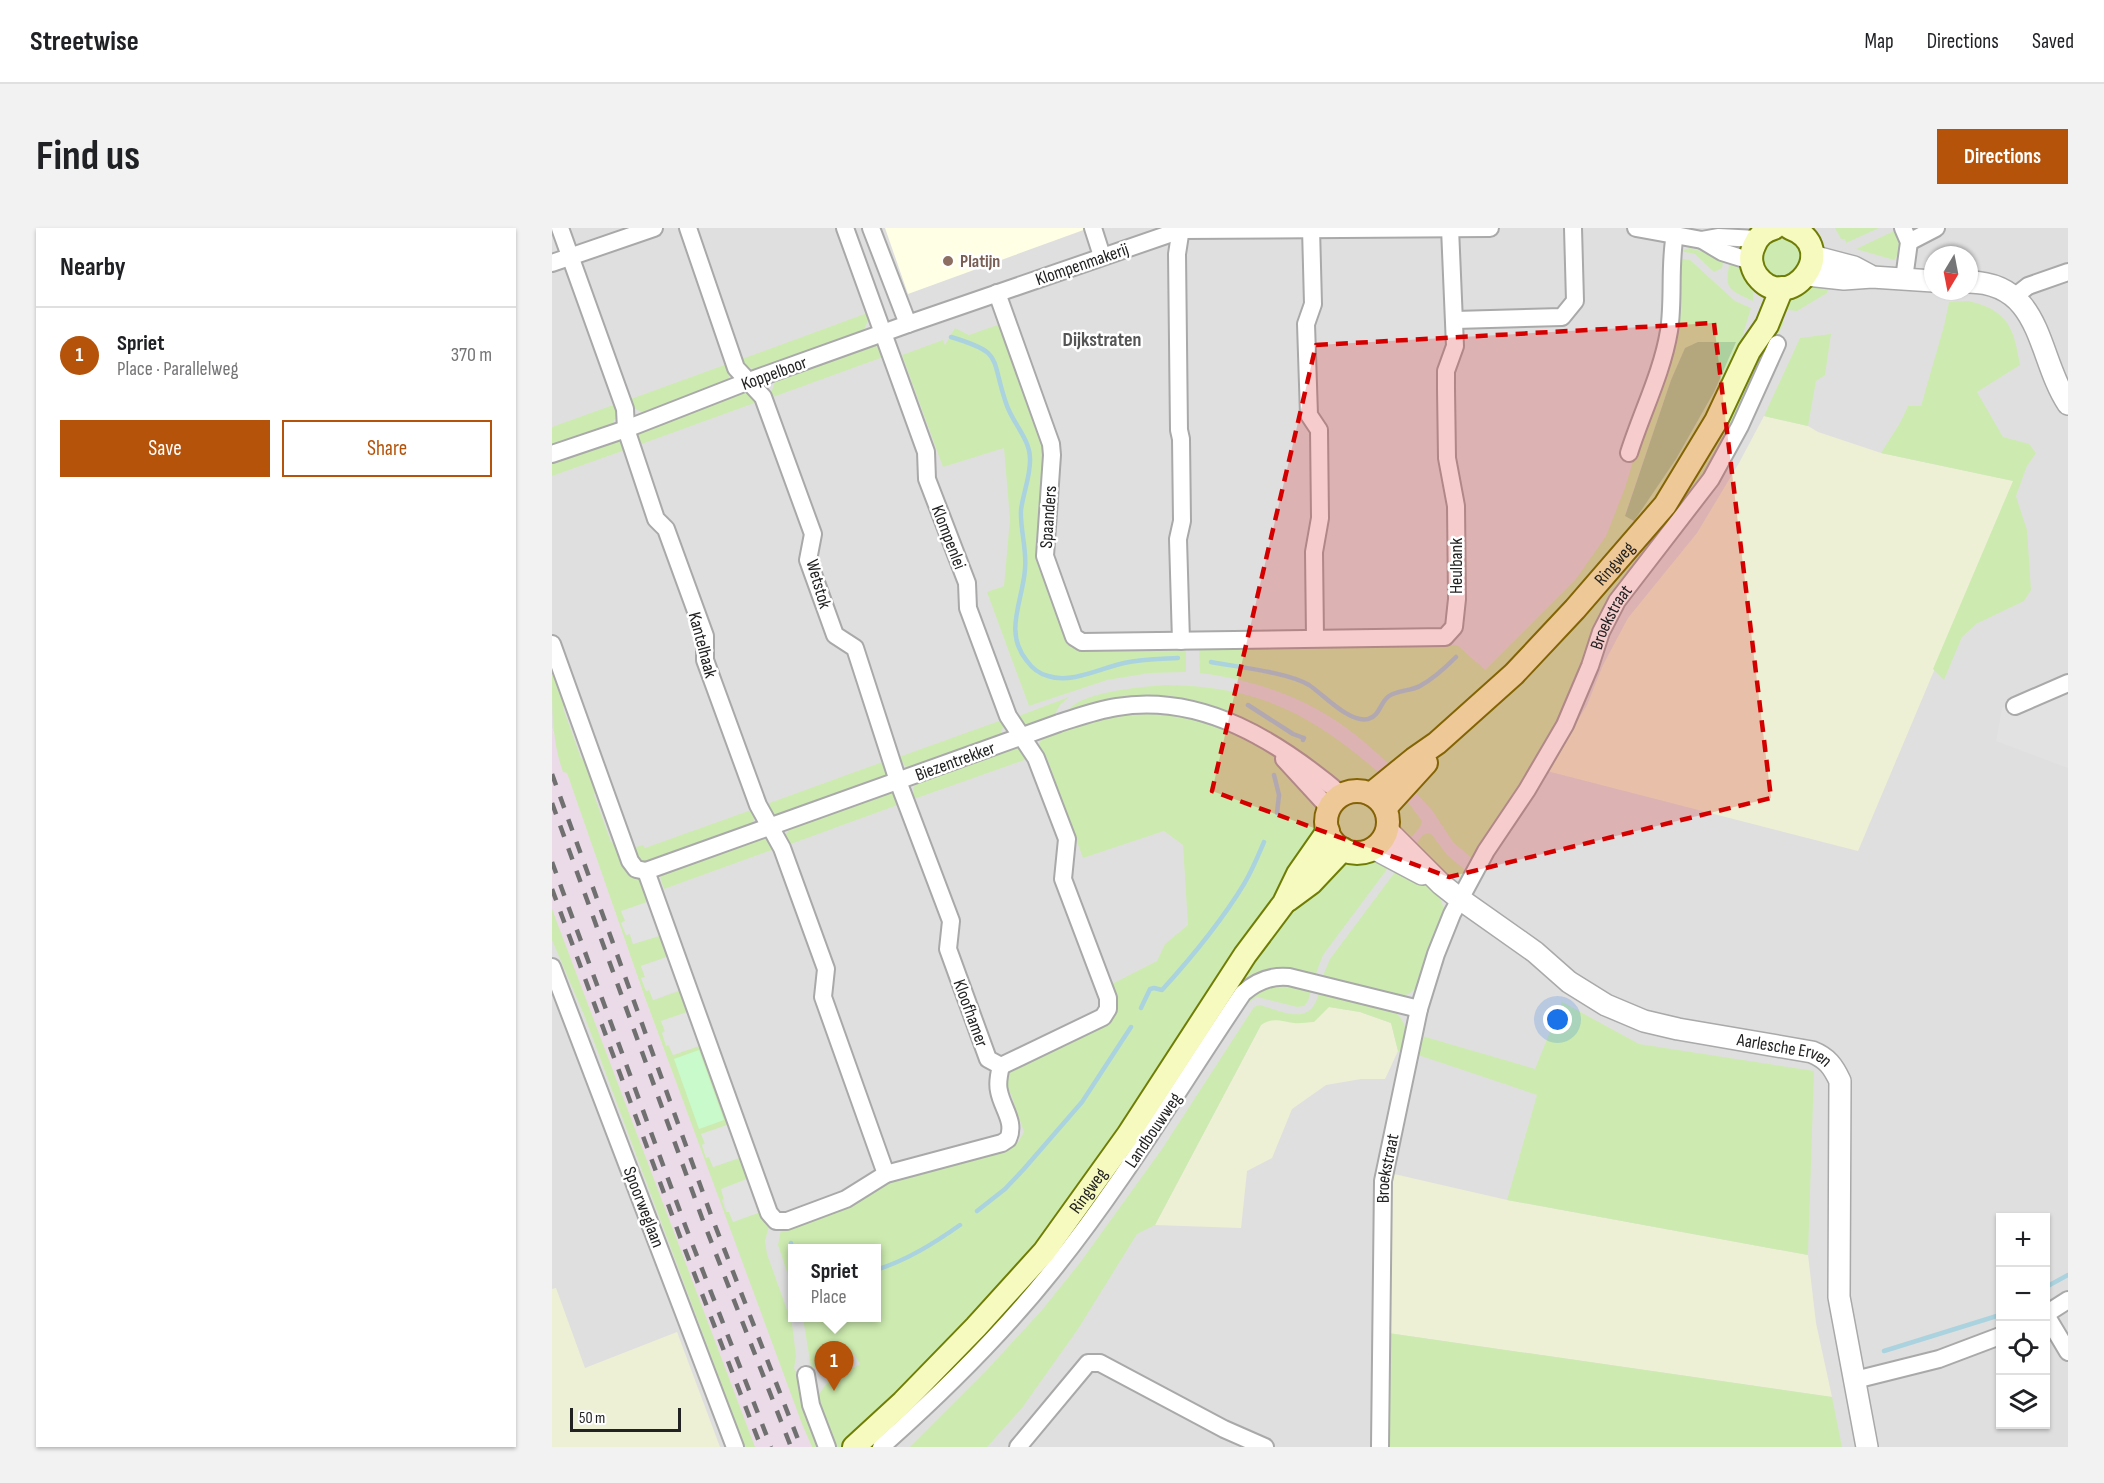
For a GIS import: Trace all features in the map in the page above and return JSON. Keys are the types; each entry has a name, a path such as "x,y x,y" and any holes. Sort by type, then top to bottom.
{"main road":[{"path":"1766,233 1752,249 1751,261 1755,272 1773,286 1796,285 1810,266 1809,244 1797,230"},
{"name":"Ringweg","path":"1379,820 1425,766 1437,743 1514,674 1575,609 1665,505 1716,421 1749,351 1773,286"},
{"path":"1361,791 1379,820 1360,853 1343,849 1333,840 1326,821 1335,802 1351,792 1361,791"},
{"name":"Ringweg","path":"854,1447 903,1402 976,1327 1044,1252 1128,1134 1245,955 1284,903 1298,874 1328,831"},
{"name":"Ringweg","path":"1284,903 1311,883 1343,849"}],"street":[{"name":"Kantelhaak","path":"560,228 624,408 626,429 656,519 666,529 705,636 705,660 758,805 782,849 826,969 823,997 886,1174"},
{"path":"552,263 654,228"},
{"name":"Wetstok","path":"688,228 736,368 763,397 813,534 808,560 834,634 855,648 898,781"},
{"name":"Klompenlei","path":"845,228 926,452 927,479 967,583 968,608 1008,716 1036,758 1067,839 1063,879 1108,998 1108,1009 1103,1017 1001,1066"},
{"path":"871,228 908,324"},
{"path":"1093,228 1102,256"},
{"path":"1311,228 1313,304 1306,324 1309,414 1318,430 1320,518 1314,552 1315,638"},
{"name":"Heulbank","path":"1181,641 1445,637 1454,627 1457,599 1456,506 1447,458 1446,389 1446,371 1455,346 1450,228"},
{"name":"Klompenmakerij","path":"997,293 1180,229 1490,228"},
{"path":"1455,320 1562,317 1575,300 1574,228"},
{"path":"1636,228 1719,237 1766,233"},
{"path":"1904,279 1906,235 1936,228"},
{"path":"1180,229 1177,254 1182,521 1178,539 1181,641"},
{"path":"1629,453 1663,362 1670,328 1671,253 1675,234"},
{"path":"1705,234 1722,252 1751,261"},
{"path":"1810,266 1854,280 1872,277 1924,280"},
{"path":"2014,297 2028,286 2068,272"},
{"path":"1978,282 2000,288 2027,309 2038,330 2050,368 2068,404"},
{"name":"Koppelboor","path":"552,454 997,293"},
{"name":"Spaanders","path":"997,293 1051,444 1045,556 1074,637 1082,642 1181,641"},
{"name":"Broekstraat","path":"1380,1447 1383,1181 1419,1009 1436,954 1460,899 1486,851 1527,790 1565,725 1608,616 1617,601 1711,479 1740,426 1777,344"},
{"path":"552,644 630,861 636,868 646,871"},
{"path":"2015,706 2068,683"},
{"name":"Biezentrekker","path":"646,871 1091,712 1120,707 1182,708 1218,717 1245,728 1310,768 1335,802"},
{"name":"Kloofhamer","path":"646,871 769,1213 776,1221 787,1221 846,1199 886,1174 1002,1143 1008,1139 1012,1125 999,1093 1001,1066 988,1059 948,949 951,921 898,781"},
{"path":"1379,820 1441,884 1460,899"},
{"name":"Aarlesche Erven","path":"1460,899 1535,952 1569,982 1606,1005 1644,1021 1678,1029 1812,1052 1821,1055 1832,1064 1840,1081 1839,1297 1868,1447"},
{"name":"Spoorweglaan","path":"552,967 735,1447"},
{"name":"Landbouwweg","path":"882,1447 992,1341 1052,1271 1106,1200 1151,1135 1243,993 1254,984 1269,978 1289,977 1419,1009"},
{"path":"2050,1312 2068,1300"},
{"path":"2050,1321 2068,1352"},
{"path":"1855,1380 1939,1359 1996,1338"},
{"path":"1018,1447 1088,1363 1100,1363 1224,1429 1265,1447"},
{"path":"806,1375 811,1405 827,1447"}],"highlighted area":[{"path":"1714,323 1771,798 1449,877 1212,791 1316,345"}],"shaded area":[{"path":"552,228 2068,228 2068,1447 812,1447 644,995 552,728"},
{"name":"Platijn","path":"885,228 1089,228 908,294"},
{"path":"1764,416 1808,426 1818,432 1881,453 2014,481 1858,851 1547,771 1587,705 1603,665 1628,618 1697,533"},
{"path":"2068,677 2068,768 1996,741 2002,708"},
{"path":"552,728 644,995 812,1447 746,1447 552,930"},
{"path":"647,902 659,936 633,944 630,934 626,935 621,923 625,921 621,911"},
{"path":"552,930 575,984 746,1447 552,1447"},
{"path":"667,957 679,990 653,1000 649,990 646,991 641,978 645,977 641,966"},
{"path":"1329,1007 1360,1012 1391,1023 1398,1051 1385,1079 1361,1079 1326,1085 1292,1109 1272,1158 1247,1171 1241,1228 1155,1225 1261,1025 1267,1020 1276,1019 1297,1023"},
{"path":"687,1012 699,1046 673,1055 669,1045 666,1046 661,1021"},
{"path":"727,1125 739,1158 713,1167 709,1157 706,1158 702,1145 705,1144 701,1134"},
{"path":"1394,1174 1507,1200 1808,1255 1816,1323 1832,1397 1388,1333 1390,1203"},
{"path":"747,1179 758,1213 733,1222 727,1212 721,1189"},
{"path":"556,1288 585,1368 677,1332 720,1447 552,1447 552,1289"}],"green space":[{"path":"1835,228 1879,228 1846,243"},
{"path":"1896,230 1900,245 1894,260 1856,249"},
{"path":"1780,239 1789,240 1795,244 1803,258 1793,277 1774,277 1764,266 1762,257 1766,249"},
{"path":"1690,248 1724,258 1722,268 1714,272 1695,254 1680,251"},
{"path":"1676,258 1690,260 1735,301 1751,308 1734,364 1709,415 1661,494 1602,567 1468,706 1395,770 1353,733 1300,700 1241,680 1200,673 1199,646 1457,645 1485,670 1576,579 1606,536 1625,488 1648,411","holes":["1736,342 1714,392 1676,459 1633,521 1625,515 1671,380 1685,348"]},
{"path":"1730,261 1748,277 1753,301 1733,291 1730,287 1728,278"},
{"path":"1830,284 1827,293 1797,311 1780,309 1803,292 1816,286"},
{"path":"1968,301 1992,310 2007,322 2018,352 2020,365 1977,392 2003,437 2029,444 2036,453 2027,466 2016,496 2027,530 2031,590 2024,601 1976,624 1962,637 1944,680 1933,669 2013,481 1881,453 1908,406 1921,406 1949,302"},
{"path":"870,312 863,332 757,371 744,365 742,359"},
{"path":"1776,316 1784,322 1720,446 1697,485 1656,542 1565,715 1475,861 1453,842 1432,810 1411,788 1452,742 1592,607 1654,534"},
{"path":"1000,324 1045,450 1043,571 1071,648 1186,648 1186,672 1150,673 1107,680 1029,706 987,592 1004,586 1010,519 1004,448 943,467 902,355 943,340 945,345 955,328 969,335"},
{"path":"1831,334 1825,375 1816,381 1808,426 1764,416 1800,338"},
{"path":"1698,342 1736,342 1714,392 1676,459 1634,521 1625,516 1671,380 1685,348"},
{"path":"873,345 882,349 886,356 773,397 773,395 770,396 776,379"},
{"path":"730,363 732,369 727,382 642,412 631,407 628,400"},
{"path":"743,391 759,398 760,401 636,446 636,430"},
{"path":"616,404 619,410 613,423 552,445 552,427"},
{"path":"616,436 622,442 625,450 552,476 552,459"},
{"path":"552,675 557,678 566,702 563,708 581,758 587,762 597,788 594,795 611,842 618,846 628,872 643,881 655,911 651,913 647,902 622,923 626,935 630,934 633,944 659,936 656,925 660,923 675,966 671,967 667,957 641,966 646,991 649,990 654,1000 679,991 675,980 679,979 694,1021 690,1023 686,1012 662,1033 673,1055 698,1046 695,1036 699,1034 735,1133 731,1135 727,1125 702,1145 706,1157 709,1157 713,1167 739,1158 735,1147 739,1146 755,1188 750,1190 746,1179 722,1200 726,1212 729,1212 733,1221 758,1213 755,1202 759,1201 769,1226 765,1241 767,1254 788,1313 788,1322 792,1324 796,1356 794,1368 802,1386 820,1447 812,1447 802,1424 644,995 567,773 563,772 559,761 553,712"},
{"path":"1164,685 1230,691 1284,708 1334,737 1385,778 1361,783 1337,780 1226,712 1068,712 1074,705 1097,695"},
{"path":"1069,697 1060,705 1053,717 1024,727 1013,718"},
{"path":"1153,713 1196,719 1236,733 1254,743 1287,769 1318,805 1319,836 1092,1170 997,1295 924,1371 843,1447 836,1447 817,1400 829,1381 860,1364 854,1354 824,1366 811,1367 804,1322 881,1322 881,1244 788,1244 788,1275 778,1245 781,1230 896,1176 1017,1144 1024,1132 1011,1094 1004,1090 1006,1076 1016,1063 1112,1019 1116,1007 1110,985 1157,961 1165,944 1188,925 1183,845 1164,831 1083,858 1045,753 1041,754 1039,744 1042,738 1051,733 1052,735 1114,717"},
{"path":"1002,720 1003,727 1000,736 910,768 905,766 899,757"},
{"path":"1019,746 1030,758 914,799 913,789 916,783"},
{"path":"888,760 889,773 887,776 777,816 773,816 764,805"},
{"path":"891,792 895,793 903,803 788,845 786,834 791,827"},
{"path":"1404,797 1422,821 1420,827 1406,843 1397,820 1398,810"},
{"path":"1357,804 1370,809 1375,822 1370,835 1357,840 1344,835 1339,822 1344,809"},
{"path":"754,809 755,818 751,825 647,863 638,859 633,848 643,845 645,848"},
{"path":"1428,833 1466,873 1458,878 1449,877 1412,849 1423,835"},
{"path":"762,837 771,840 777,848 664,889 660,877 666,871"},
{"path":"1371,859 1391,864 1323,955 1315,976 1230,993 1263,945 1307,893 1345,860"},
{"path":"1398,868 1435,891 1443,906 1444,915 1418,986 1409,994 1399,996 1322,978 1330,959"},
{"path":"552,909 755,1447 745,1447 584,1015 552,940"},
{"path":"1272,984 1289,984 1311,991 1308,1001 1304,1006 1297,1007 1257,997 1244,1005 1256,991"},
{"path":"1319,992 1397,1014 1405,1027 1404,1052 1398,1051 1391,1023 1360,1012 1329,1007 1314,1022 1296,1023 1273,1020 1261,1025 1155,1225 1137,1234 1078,1329 1022,1408 987,1447 910,1447 985,1372 1042,1310 1079,1264 1162,1149 1254,1007 1259,1005 1287,1013 1303,1014 1310,1010"},
{"path":"1562,1002 1639,1044 1814,1071 1808,1255 1507,1200 1537,1095 1418,1055 1422,1036 1535,1069"},
{"path":"699,1050 724,1120 699,1129 674,1059"},
{"path":"1388,1333 1832,1397 1842,1447 1386,1447"}],"waterway":[{"path":"951,337 980,347 992,358 1009,410 1030,453 1029,473 1021,510 1025,554 1024,581 1015,628 1016,639 1027,661 1045,675 1067,678 1131,662 1178,658"},
{"path":"1211,662 1275,673 1300,680 1345,713 1353,717 1368,719 1378,712 1389,696 1425,683 1456,657"},
{"path":"1248,705 1293,734 1304,738 1303,740"},
{"path":"1274,775 1279,795 1277,813"},
{"path":"1141,1008 1150,989 1162,990 1216,926 1247,879 1264,842"},
{"path":"977,1211 1005,1189 1082,1102 1131,1027"},
{"path":"881,1268 920,1251 960,1225"},
{"path":"2050,1285 2068,1275"},
{"path":"1884,1351 1996,1316"}],"railway":[{"path":"552,774 711,1215 801,1447"},
{"path":"552,803 702,1218 791,1447"},
{"path":"552,862 685,1225 771,1447"},
{"path":"552,889 679,1234 761,1447"}],"place":[{"name":"Platijn","path":"948,261"},
{"name":"Spriet","path":"834,1391"}],"district":[{"name":"Dijkstraten","path":"1102,339"}]}
